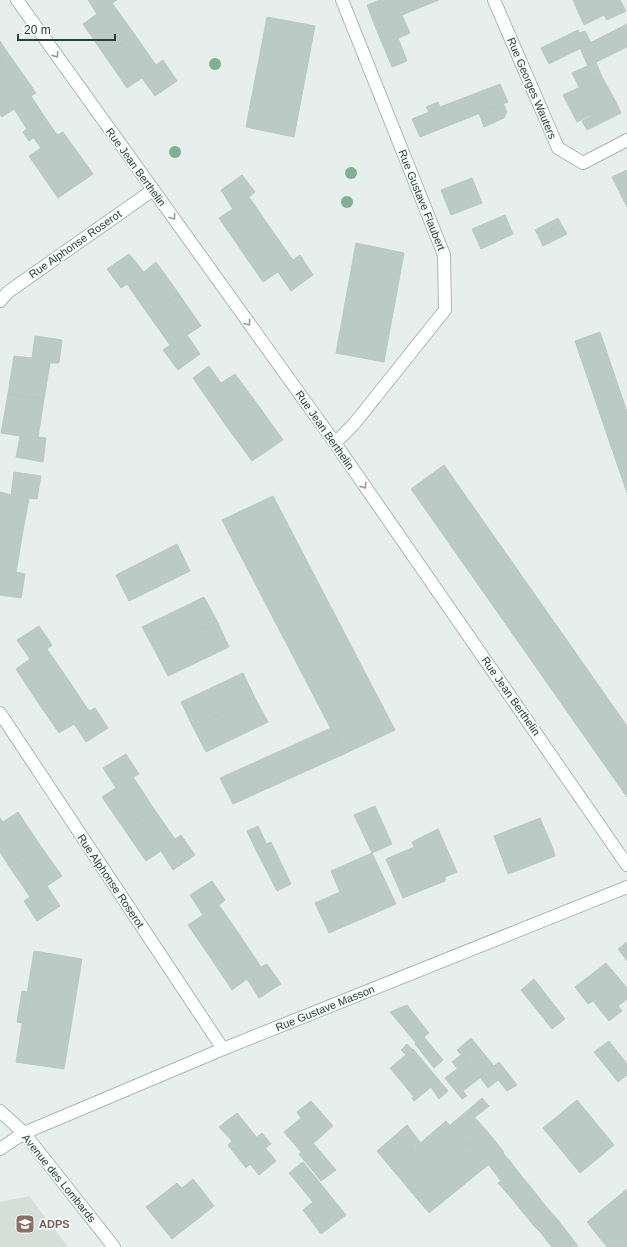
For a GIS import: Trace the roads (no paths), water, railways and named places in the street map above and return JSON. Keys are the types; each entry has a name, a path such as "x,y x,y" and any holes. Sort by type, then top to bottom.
{"street":[{"name":"Rue Jean Berthelin","path":"17,0 335,443 627,865"},
{"name":"Rue Gustave Flaubert","path":"335,443 354,424 445,310 444,255 342,0"},
{"name":"Rue Georges Wauters","path":"494,0 558,148 583,164 627,140"},
{"name":"Rue Alphonse Roserot","path":"0,302 8,292 153,190"},
{"name":"Rue Alphonse Roserot","path":"0,713 223,1049"},
{"name":"Rue Gustave Masson","path":"0,1149 24,1133 223,1049 627,886"},
{"name":"Avenue des Lombards","path":"0,1111 24,1133 114,1247"}],"place":[{"name":"ADPS","path":"25,1224"}]}
